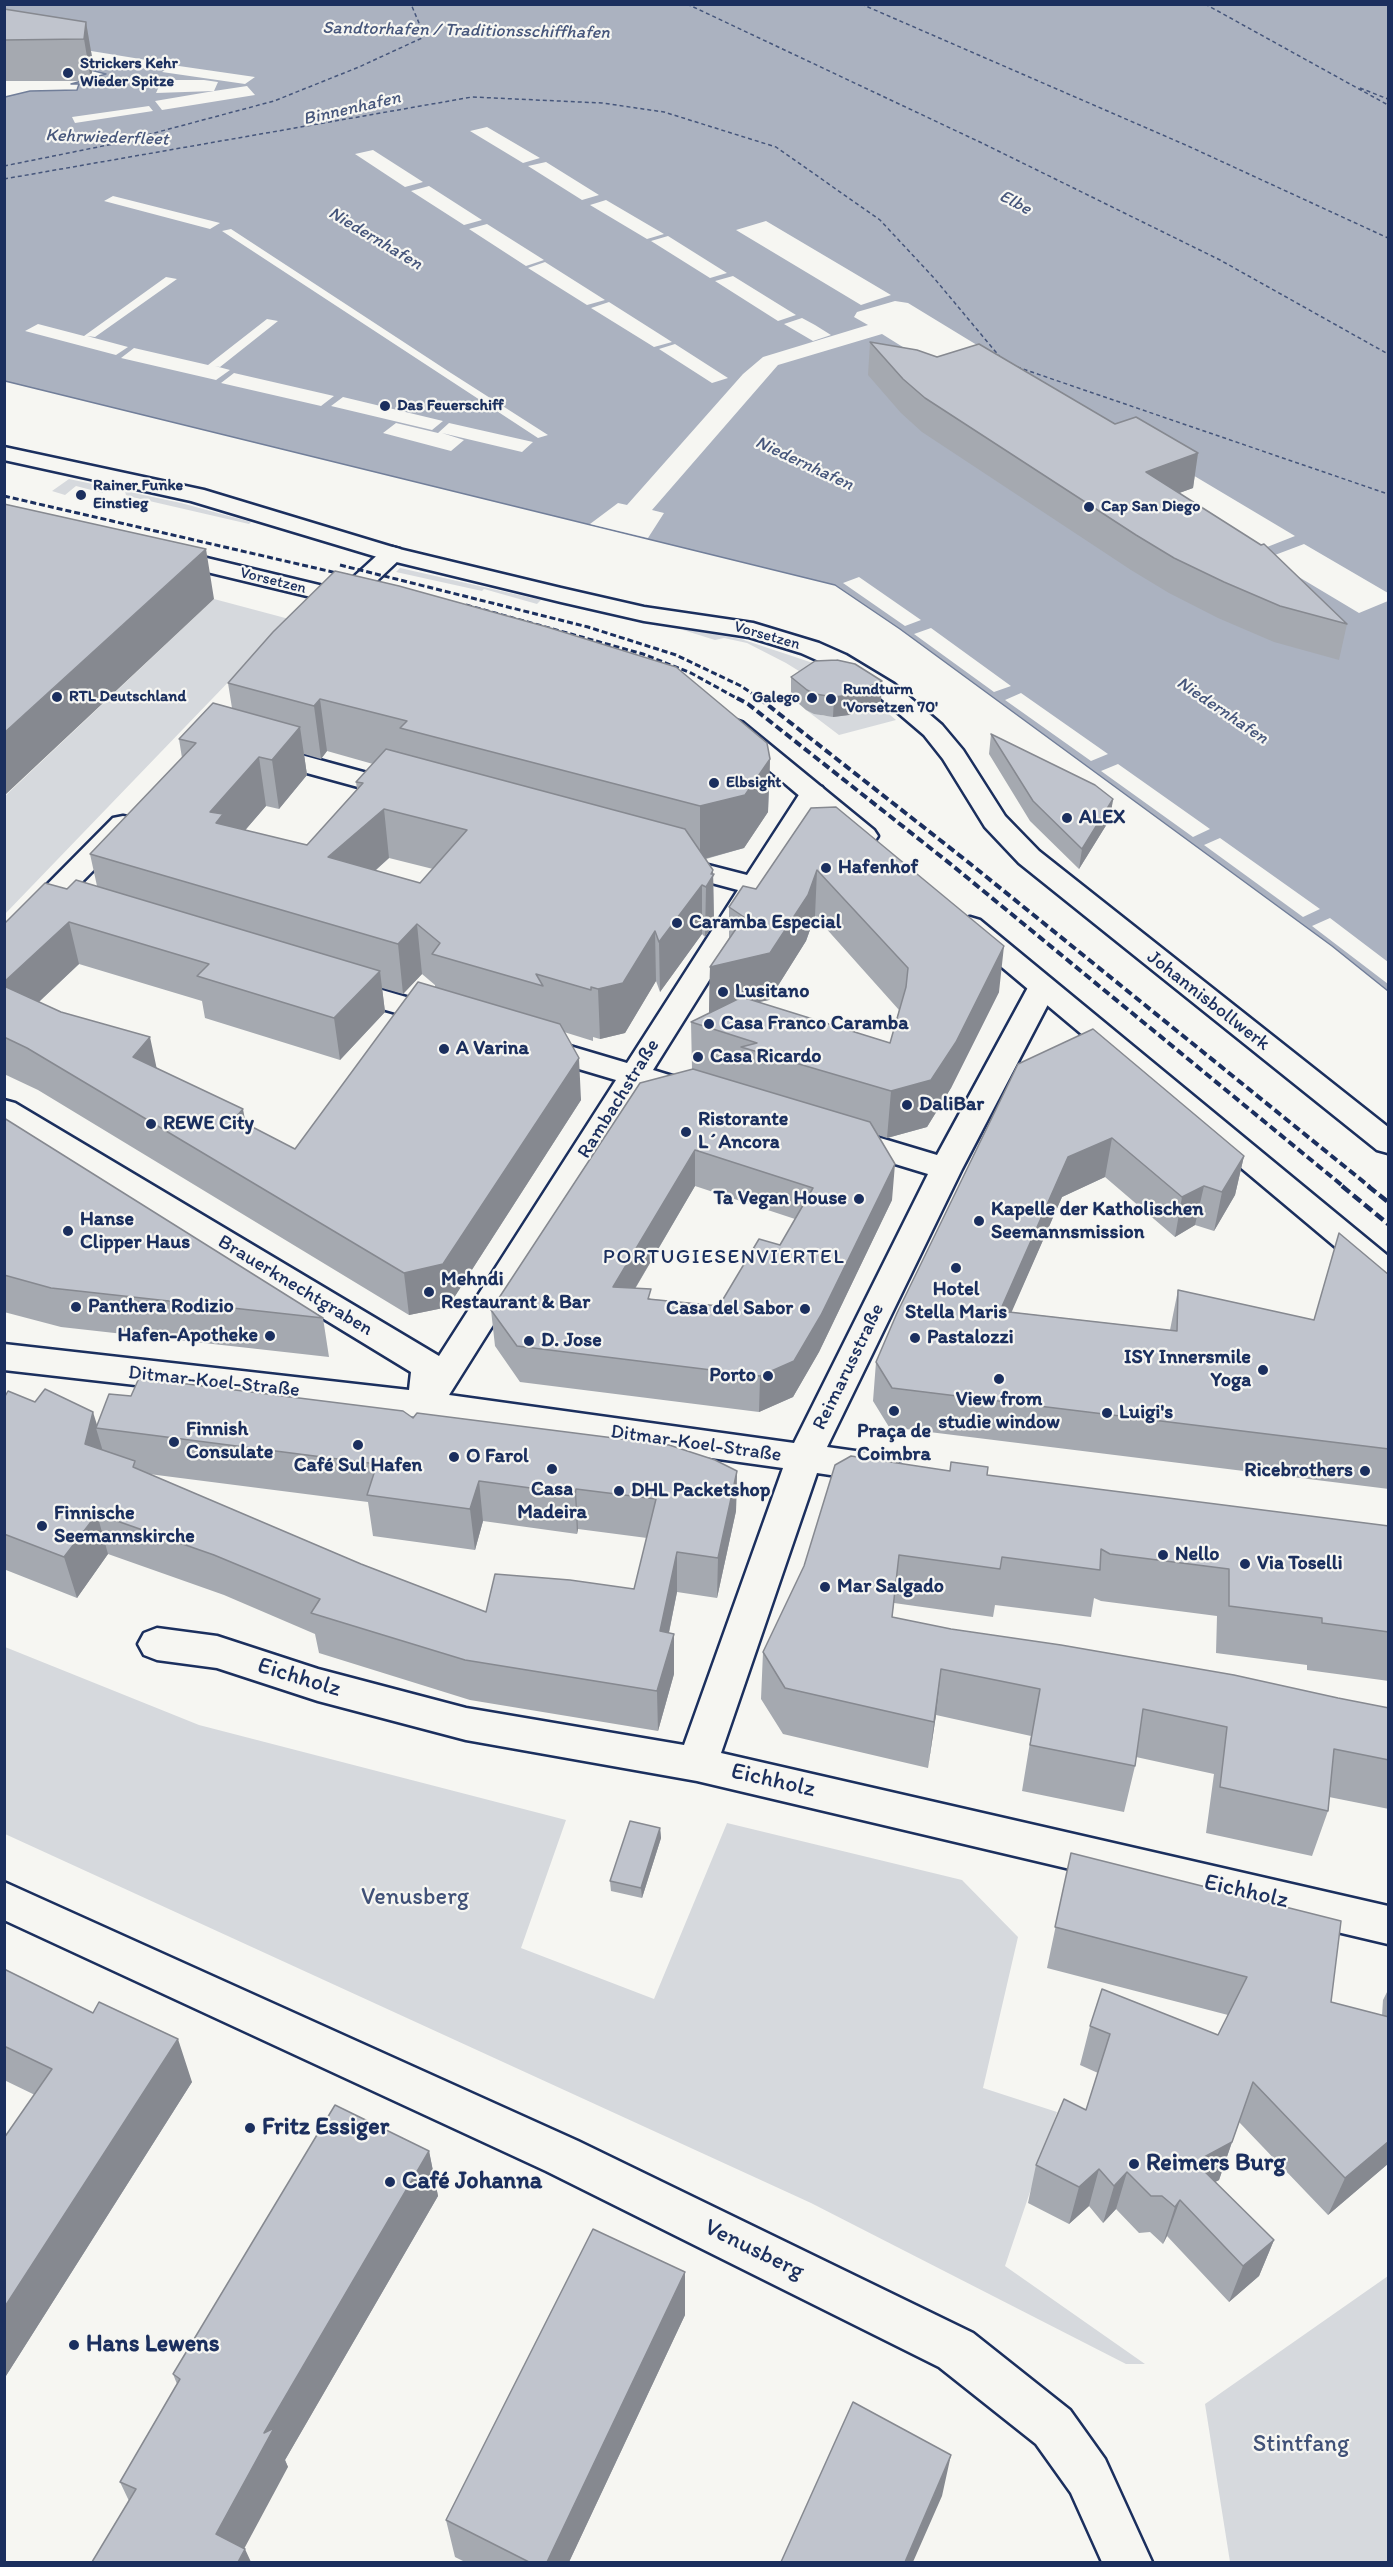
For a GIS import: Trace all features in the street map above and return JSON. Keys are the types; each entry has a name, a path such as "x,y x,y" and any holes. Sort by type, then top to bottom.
{"street":[{"name":"Vorsetzen","path":"4,453 196,495 392,554 644,614 738,627 782,639 837,660 885,689 933,730 954,756 995,821 1029,857"},
{"name":"Vorsetzen","path":"143,550 378,607"},
{"path":"317,625 392,554"},
{"path":"711,712 748,739 883,851"},
{"path":"241,747 424,796"},
{"name":"Rambachstraße","path":"424,1406 813,793"},
{"path":"4,945 141,806"},
{"path":"640,855 754,886"},
{"name":"Johannisbollwerk","path":"1029,857 1389,1143"},
{"path":"49,899 84,910"},
{"path":"948,906 1042,987 1389,1274"},
{"path":"313,979 474,1027"},
{"name":"Reimarusstraße","path":"697,1764 804,1459 946,1169 1042,987"},
{"path":"508,1037 723,1102"},
{"name":"Brauerknechtgraben","path":"4,1110 429,1366 424,1406"},
{"path":"824,1132 946,1169"},
{"name":"Ditmar-Koel-Straße","path":"4,1357 424,1406 921,1473"},
{"name":"Eichholz","path":"157,1644 217,1652 318,1685 466,1724 697,1764 1389,1925"},
{"name":"Venusberg","path":"4,1900 562,2156 956,2350 1053,2427 1088,2476 1127,2562"}],"green space":[{"path":"69,479 102,486 103,493 76,486 65,495 52,491"},
{"path":"125,491 251,522 249,524 132,497 126,495"},
{"path":"400,568 541,600 537,604 484,589 482,591 396,572"},
{"path":"214,599 289,619 5,914 5,796"},
{"path":"683,630 741,639 813,663 815,681 747,643 724,638 715,640"},
{"path":"864,693 896,720 839,735 806,710 824,716 849,715 863,706"},
{"name":"Venusberg","path":"5,1647 199,1725 566,1820 521,1948 654,1999 727,1823 962,1880 1018,1937 983,2088 1057,2112 1005,2266 1145,2364 1126,2364 811,2203 5,1834"},
{"name":"Stintfang","path":"1388,2276 1388,2562 1230,2562 1205,2404"}],"water":[{"path":"5,5 1388,5 1388,991 1332,946 900,629 835,585 5,381 5,97 30,91 77,90 79,84 71,84 106,74 5,48"}],"pier":[{"path":"85,50 165,63 154,70 75,57"},
{"path":"172,65 255,77 245,84 162,72"},
{"path":"162,80 218,82 214,91 156,93"},
{"path":"247,86 255,95 162,110 155,101"},
{"path":"149,106 153,111 75,123 72,117"},
{"path":"487,127 540,158 523,163 470,131"},
{"path":"373,150 423,182 405,187 355,154"},
{"path":"546,162 599,195 582,200 528,166"},
{"path":"429,186 482,220 464,225 411,191"},
{"path":"113,196 220,223 210,229 104,201"},
{"path":"606,200 664,234 647,239 590,205"},
{"path":"766,221 891,295 861,305 736,230"},
{"path":"487,224 544,260 526,266 469,229"},
{"path":"231,229 548,435 538,438 222,231"},
{"path":"668,236 727,273 710,278 651,241"},
{"path":"545,262 605,300 587,305 528,268"},
{"path":"733,276 796,315 778,321 715,281"},
{"path":"166,277 177,279 95,337 87,336 128,347 116,355 25,331 38,324 84,336"},
{"path":"895,301 908,303 1118,431 1066,449 882,334 778,365 652,510 664,513 648,538 590,524 618,503 627,505 743,374 763,357 868,325 854,317 857,312"},
{"path":"609,302 672,342 654,347 591,308"},
{"path":"802,318 831,335 813,341 784,324"},
{"path":"267,319 278,321 220,367 215,366 230,370 216,380 121,358 134,348 208,365"},
{"path":"675,344 728,378 712,383 659,349"},
{"path":"234,373 334,396 321,406 221,383"},
{"path":"343,397 443,421 432,430 331,406"},
{"path":"396,423 438,433 449,423 533,442 522,452 442,433 464,440 451,451 383,433"},
{"path":"1129,437 1295,536 1257,551 1091,451"},
{"path":"1304,544 1388,593 1388,601 1359,613 1267,558"},
{"path":"859,577 921,620 905,626 843,583"},
{"path":"931,628 1011,686 994,692 914,634"},
{"path":"1021,693 1108,754 1091,761 1005,700"},
{"path":"1118,764 1210,829 1193,837 1101,771"},
{"path":"1220,838 1320,909 1303,917 1204,845"},
{"path":"1330,918 1388,962 1388,984 1312,926"}],"building":[{"path":"4,9 86,22 84,39 4,40"},
{"path":"870,342 917,350 937,357 979,344 1115,424 1136,417 1198,453 1146,472 1261,545 1264,544 1347,624 1280,606 1174,558 925,398 903,379"},
{"path":"4,504 206,549 4,733"},
{"path":"335,571 399,586 547,627 676,667 767,743 770,759 745,795 700,806 400,728 407,721 320,699 314,706 228,683 273,632"},
{"path":"837,660 855,664 882,681 850,695 834,697 815,694 791,677 815,661"},
{"path":"213,703 300,727 272,760 259,757 210,812 223,814 216,823 307,845 363,783 356,782 386,749 685,829 713,870 711,874 714,874 706,887 702,885 659,942 655,931 623,983 598,989 591,987 591,990 536,974 543,986 432,954 440,943 417,924 398,944 90,854 196,743 179,739","holes":["384,809 467,830 420,883 328,857"]},
{"path":"991,734 1095,785 1113,799 1082,849 1033,801"},
{"path":"836,807 1004,946 956,1042 931,1080 891,1091 741,1047 757,1043 691,1022 742,997 890,1043 906,987 908,968 817,870 808,895 770,953 710,967 744,917 729,907 743,886 756,889 811,808"},
{"path":"76,880 380,971 334,1018 197,976 209,964 69,922 4,982 4,924 45,883 67,889"},
{"path":"418,982 560,1024 579,1058 443,1264 404,1273 27,1048 4,1037 4,986 61,1012 150,1037 133,1057 243,1109 235,1118 295,1149"},
{"path":"1093,1029 1244,1156 1222,1192 1204,1186 1182,1197 1112,1138 1068,1157 1000,1311 1177,1331 1178,1290 1314,1320 1339,1233 1389,1275 1389,1449 892,1388 876,1362 897,1313 1018,1064"},
{"path":"693,1069 870,1122 895,1164 821,1315 794,1361 760,1376 517,1346 491,1310 640,1083","holes":["695,1150 813,1188 780,1245 759,1239 719,1306 648,1299 651,1289 613,1287"]},
{"name":"Hanse Clipper Haus","path":"4,1118 323,1318 51,1288 4,1275"},
{"path":"139,1378 403,1411 413,1418 417,1413 669,1445 715,1460 737,1471 718,1558 677,1552 660,1631 674,1634 657,1691 465,1660 311,1613 320,1599 214,1555 97,1514 64,1557 4,1534 4,1398 8,1391 35,1402 45,1389 93,1412 85,1444 135,1461 133,1467 361,1564 486,1612 495,1574 570,1580 634,1589 656,1499 576,1489 575,1494 479,1481 470,1509 367,1495 377,1464 96,1428 109,1394 131,1396"},
{"path":"851,1456 950,1471 951,1462 988,1467 987,1475 1389,1526 1389,1632 1322,1623 1322,1618 1229,1606 1229,1569 1110,1554 1101,1549 1100,1570 1002,1557 1000,1569 899,1555 892,1617 951,1629 1061,1645 1234,1675 1389,1708 1389,1760 1334,1749 1328,1811 1220,1787 1227,1727 1143,1709 1135,1766 1030,1745 1040,1689 941,1669 934,1722 785,1688 763,1652 804,1566 835,1465"},
{"path":"630,1821 660,1828 641,1888 610,1881"},
{"path":"1071,1853 1341,1921 1331,2002 1389,2017 1389,2141 1345,2178 1253,2082 1232,2142 1195,2162 1274,2240 1243,2266 1180,2200 1175,2207 1162,2196 1151,2196 1127,2172 1114,2186 1099,2169 1079,2187 1036,2165 1064,2099 1086,2110 1110,2034 1090,2026 1102,1989 1218,2035 1247,1977 1055,1927"},
{"path":"4,1969 93,2013 99,2002 178,2039 4,2308 4,2138 52,2069 4,2046"},
{"path":"335,2105 429,2151 264,2433 274,2428 216,2534 245,2549 238,2562 92,2562 136,2489 120,2482 180,2379 173,2374"},
{"path":"593,2229 685,2272 547,2562 529,2562 446,2520"},
{"path":"853,2402 951,2455 905,2562 781,2562"}],"ferry route":[{"path":"4,166 113,144 274,101 359,67 422,38 424,35 411,4"},
{"path":"687,4 984,144 1220,260 1388,354"},
{"path":"861,4 1188,146 1388,238"},
{"path":"1205,4 1388,105"},
{"path":"1360,88 1388,99"},
{"path":"4,179 472,97 602,103 664,112 776,147 880,220 934,278 1000,357"},
{"path":"1017,367 1388,494"}],"railway":[{"path":"4,496 350,576"},
{"path":"340,565 588,627 676,655 741,686 759,698"},
{"path":"466,605 643,654 691,673 740,700"},
{"path":"737,698 748,704 953,866 1344,1187"},
{"path":"759,698 968,862 1370,1187"},
{"path":"1342,1186 1388,1224"},
{"path":"1368,1186 1388,1202"}],"place":[{"name":"Strickers Kehr Wieder Spitze","path":"68,73"},
{"name":"Das Feuerschiff","path":"385,406"},
{"name":"Rainer Funke Einstieg","path":"81,495"},
{"name":"Cap San Diego","path":"1089,507"},
{"name":"RTL Deutschland","path":"57,697"},
{"name":"Galego","path":"812,698"},
{"name":"Rundturm 'Vorsetzen 70'","path":"831,699"},
{"name":"Elbsight","path":"714,783"},
{"name":"ALEX","path":"1067,818"},
{"name":"Hafenhof","path":"826,868"},
{"name":"Caramba Especial","path":"677,923"},
{"name":"Lusitano","path":"723,992"},
{"name":"Casa Franco Caramba","path":"709,1024"},
{"name":"A Varina","path":"444,1049"},
{"name":"Casa Ricardo","path":"698,1057"},
{"name":"DaliBar","path":"907,1105"},
{"name":"REWE City","path":"151,1124"},
{"name":"Ristorante L´Ancora","path":"686,1132"},
{"name":"Ta Vegan House","path":"859,1199"},
{"name":"Kapelle der Katholischen Seemannsmission","path":"979,1221"},
{"name":"Hanse Clipper Haus","path":"68,1231"},
{"name":"Hotel Stella Maris","path":"956,1268"},
{"name":"Mehndi Restaurant & Bar","path":"429,1292"},
{"name":"Panthera Rodizio","path":"76,1307"},
{"name":"Casa del Sabor","path":"805,1309"},
{"name":"Hafen-Apotheke","path":"270,1336"},
{"name":"Pastalozzi","path":"915,1338"},
{"name":"D. Jose","path":"529,1341"},
{"name":"ISY Innersmile Yoga","path":"1263,1370"},
{"name":"Porto","path":"768,1376"},
{"name":"View from studie window","path":"999,1379"},
{"name":"Praça de Coimbra","path":"894,1411"},
{"name":"Luigi's","path":"1107,1413"},
{"name":"Finnish Consulate","path":"174,1442"},
{"name":"Café Sul Hafen","path":"358,1445"},
{"name":"O Farol","path":"454,1457"},
{"name":"Casa Madeira","path":"552,1469"},
{"name":"Ricebrothers","path":"1365,1471"},
{"name":"DHL Packetshop","path":"619,1491"},
{"name":"Finnische Seemannskirche","path":"42,1526"},
{"name":"Nello","path":"1163,1555"},
{"name":"Via Toselli","path":"1245,1564"},
{"name":"Mar Salgado","path":"825,1587"},
{"name":"Fritz Essiger","path":"250,2128"},
{"name":"Reimers Burg","path":"1134,2164"},
{"name":"Café Johanna","path":"390,2182"},
{"name":"Hans Lewens","path":"74,2345"}],"district":[{"name":"PORTUGIESENVIERTEL","path":"724,1258"}],"water label":[{"name":"Sandtorhafen / Traditionsschiffhafen","path":"466,31"},
{"name":"Binnenhafen","path":"352,109"},
{"name":"Kehrwiederfleet","path":"107,138"},
{"name":"Elbe","path":"1015,203"},
{"name":"Niedernhafen","path":"375,239"},
{"name":"Niedernhafen","path":"804,464"},
{"name":"Niedernhafen","path":"1222,711"}]}
